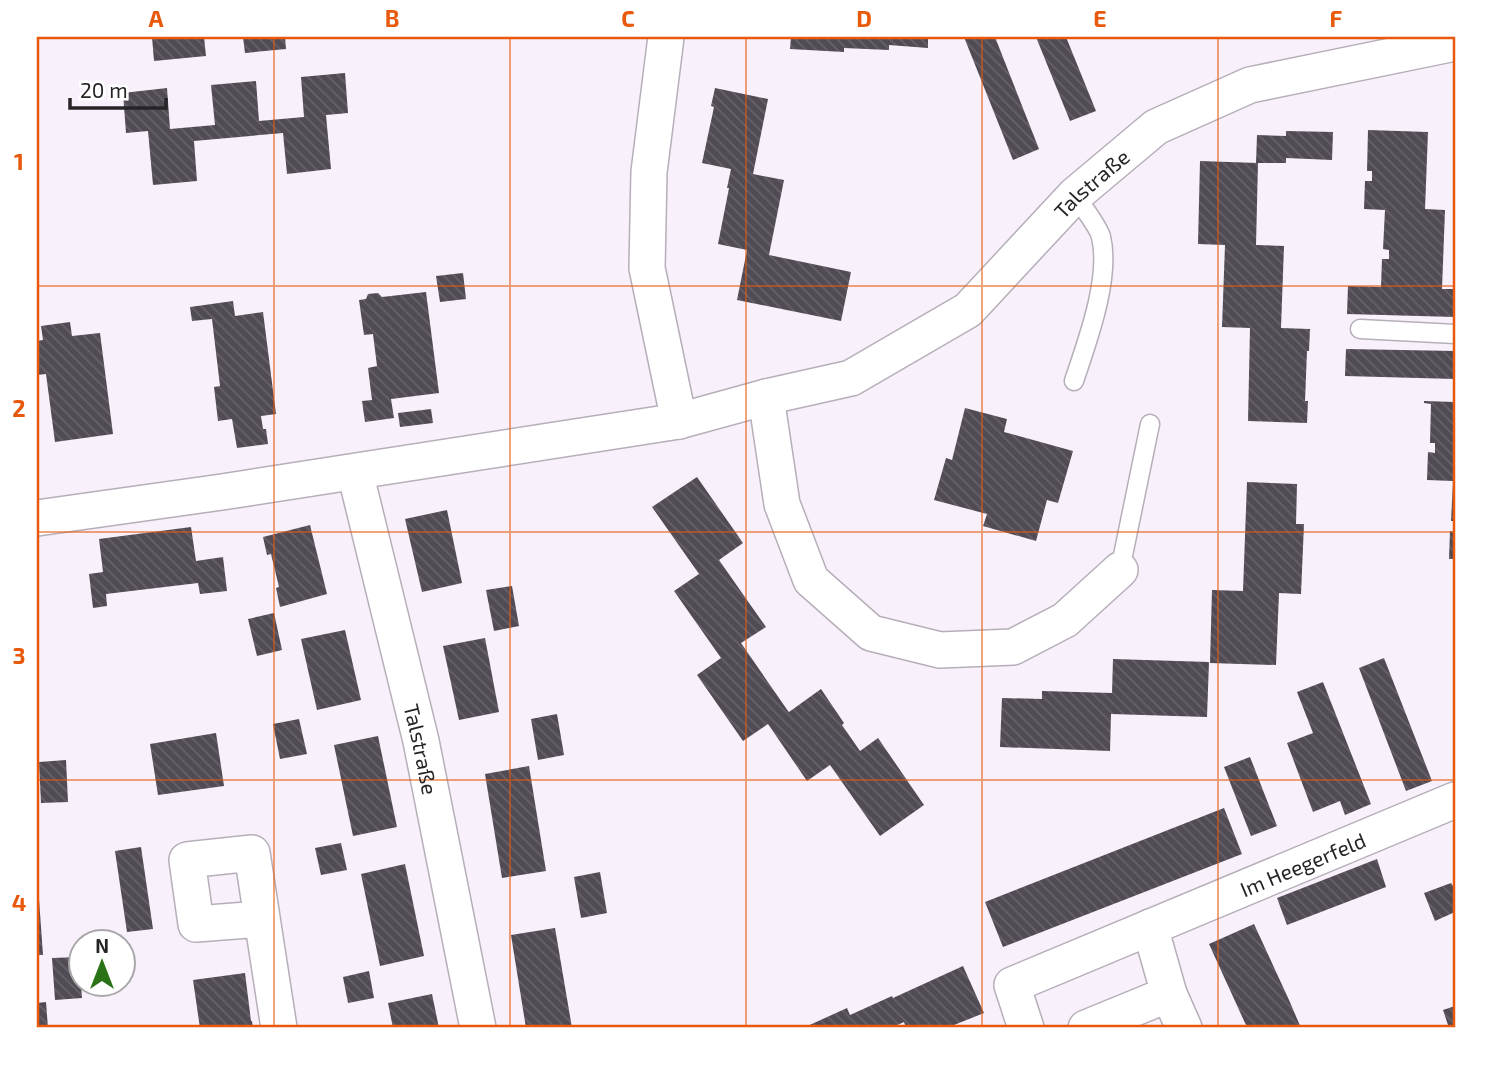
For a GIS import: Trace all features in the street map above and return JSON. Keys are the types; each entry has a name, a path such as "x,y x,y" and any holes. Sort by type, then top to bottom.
{"street":[{"path":"666,37 649,172 647,268 679,421"},
{"name":"Talstraße","path":"37,517 355,472 679,421 766,397 851,378 968,310 1075,195 1156,127 1250,85 1455,43"},
{"path":"766,397 782,504 811,580 871,633 940,650 1013,647 1065,620 1120,570"},
{"name":"Talstraße","path":"355,472 421,741 478,1028"},
{"name":"Im Heegerfeld","path":"1026,1028 1012,985 1455,800"},
{"path":"261,919 279,1028"},
{"path":"1150,927 1169,994 1184,1028"},
{"path":"1086,1028 1169,994"}],"lane":[{"path":"1074,381 1094,318 1103,268 1101,235 1075,195"},
{"path":"1360,329 1455,334"},
{"path":"1120,570 1150,424"}],"building":[{"path":"152,37 204,37 206,56 154,61"},
{"path":"243,37 285,37 286,49 245,53"},
{"path":"791,37 928,37 928,48 889,45 889,50 844,48 844,52 790,49"},
{"path":"964,37 995,37 1039,149 1013,160"},
{"path":"1036,37 1066,37 1096,111 1070,121"},
{"path":"345,73 348,113 326,115 331,169 287,174 283,133 194,141 197,181 153,185 148,131 126,133 123,93 167,88 170,129 215,125 211,85 256,81 259,121 304,117 301,77"},
{"path":"715,88 768,99 753,174 784,180 769,255 851,272 841,321 737,300 747,250 718,244 731,169 702,163 714,107 711,106"},
{"path":"1368,130 1428,132 1425,209 1445,210 1442,289 1455,289 1455,317 1347,314 1348,286 1381,287 1382,259 1389,259 1389,250 1383,249 1385,210 1364,209 1365,181 1372,181 1372,171 1367,171"},
{"path":"1286,131 1333,132 1332,160 1286,158 1286,163 1256,163 1257,135 1286,136"},
{"path":"1200,161 1258,163 1256,245 1284,246 1281,328 1310,329 1305,401 1308,401 1307,423 1248,421 1250,328 1222,327 1225,245 1198,244"},
{"path":"463,273 466,299 440,302 436,276"},
{"path":"426,292 439,393 391,399 394,418 365,422 362,401 372,400 368,368 377,366 373,334 364,335 359,300 366,299 368,294 378,293 382,297"},
{"path":"233,301 235,316 263,312 276,414 261,416 268,444 237,448 232,419 218,421 214,387 220,386 212,319 192,321 190,307"},
{"path":"70,322 72,336 100,333 113,434 55,442 46,374 37,375 37,341 43,340 41,326"},
{"path":"1346,349 1455,351 1455,379 1345,376"},
{"path":"1424,401 1455,402 1453,481 1427,480 1428,452 1435,453 1435,443 1430,443 1431,404"},
{"path":"965,408 1007,419 1004,432 1073,451 1058,503 1047,500 1036,541 983,526 987,514 934,500 946,458 952,460"},
{"path":"431,409 433,423 400,427 398,413"},
{"path":"697,477 743,543 719,560 766,627 741,643 788,711 821,689 860,751 878,738 924,805 880,836 830,765 807,781 768,724 743,741 697,675 721,658 674,591 699,574 652,507"},
{"path":"1453,481 1455,521 1451,521"},
{"path":"1247,482 1297,484 1296,524 1304,524 1301,594 1279,593 1276,665 1210,663 1212,590 1243,591"},
{"path":"447,510 462,583 422,592 405,519"},
{"path":"310,525 327,594 280,607 276,588 279,587 271,554 267,555 263,537"},
{"path":"191,527 196,561 223,557 227,591 200,594 198,583 106,594 107,606 93,608 89,574 103,572 99,539"},
{"path":"1450,531 1455,532 1455,559 1449,559"},
{"path":"512,586 519,626 494,631 486,590"},
{"path":"274,613 282,650 257,656 248,619"},
{"path":"345,630 361,700 317,710 301,639"},
{"path":"485,638 499,712 459,720 443,646"},
{"path":"1384,658 1432,781 1406,791 1359,668"},
{"path":"1113,659 1209,662 1207,717 1111,714 1110,751 1000,747 1002,698 1042,699 1042,691 1112,693"},
{"path":"1323,682 1371,804 1345,815 1340,801 1313,812 1287,743 1313,733 1297,692"},
{"path":"557,714 564,755 538,760 531,719"},
{"path":"299,719 307,754 280,759 273,724"},
{"path":"216,733 224,786 158,795 150,744"},
{"path":"378,736 397,827 353,836 334,745"},
{"path":"1250,757 1277,826 1251,836 1224,767"},
{"path":"66,760 68,802 41,803 39,762"},
{"path":"529,766 546,871 502,878 485,774"},
{"path":"1224,808 1242,854 1003,947 985,902"},
{"path":"341,843 347,870 321,875 315,848"},
{"path":"141,847 153,929 136,931 136,928 126,928 115,851"},
{"path":"1377,859 1386,887 1287,925 1277,898"},
{"path":"405,864 424,956 380,966 361,874"},
{"path":"600,872 607,913 581,918 574,877"},
{"path":"1451,883 1455,885 1455,912 1435,921 1424,893"},
{"path":"39,899 43,955 37,955"},
{"path":"1254,924 1301,1028 1248,1028 1209,944"},
{"path":"555,928 572,1028 526,1028 511,935"},
{"path":"66,957 66,998 82,998 55,1000 52,958"},
{"path":"963,966 984,1013 954,1025 955,1027 906,1028 904,1022 891,1028 803,1028 847,1008 850,1015"},
{"path":"369,971 374,998 348,1003 343,977"},
{"path":"245,973 253,1028 200,1028 193,980"},
{"path":"432,994 439,1028 393,1028 388,1003"},
{"path":"46,1002 48,1028 37,1028 37,1003"},
{"path":"1455,1006 1455,1028 1449,1028 1443,1010"}]}
